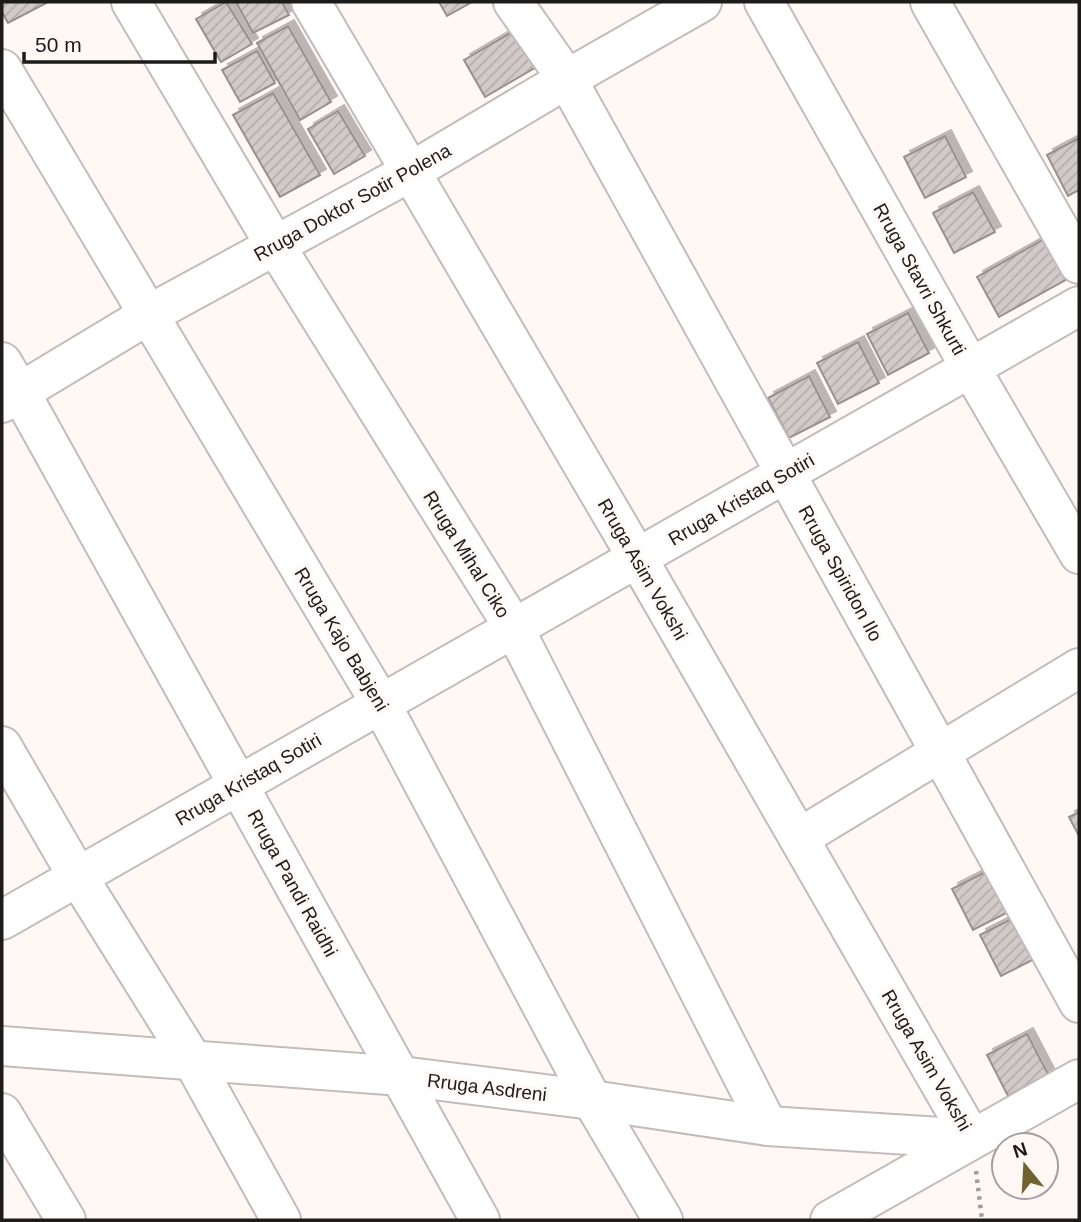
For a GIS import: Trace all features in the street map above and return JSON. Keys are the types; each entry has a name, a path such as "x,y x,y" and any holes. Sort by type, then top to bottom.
{"street":[{"name":"Rruga Mihal Ciko","path":"131,2 275,245 513,628 768,1126"},
{"name":"Rruga Asim Vokshi","path":"311,2 638,559 972,1139"},
{"name":"Rruga Spiridon Ilo","path":"513,2 566,79 1079,1003"},
{"name":"Rruga Doktor Sotir Polena","path":"8,386 148,315 410,172 702,2"},
{"name":"Rruga Stavri Shkurti","path":"764,2 971,369 1079,554"},
{"path":"930,2 1079,264"},
{"name":"Rruga Kajo Babjeni","path":"2,69 382,704 592,1100 663,1220"},
{"name":"Rruga Kristaq Sotiri","path":"2,920 1079,306"},
{"name":"Rruga Pandi Raidhi","path":"8,386 238,785 480,1220"},
{"path":"799,838 1079,668"},
{"path":"2,746 78,877 193,1061 281,1220"},
{"name":"Rruga Asdreni","path":"2,1046 401,1076 768,1126 972,1139"},
{"path":"830,1220 1079,1079"},
{"path":"2,1113 66,1220"}],"path":[{"path":"972,1139 982,1220"}],"building":[{"path":"2,2 48,2 8,23 2,12"},
{"path":"226,2 252,44 221,62 196,19"},
{"path":"236,2 282,2 289,15 253,33"},
{"path":"439,2 472,2 447,16"},
{"path":"288,26 331,102 300,120 257,43"},
{"path":"519,28 540,65 485,97 464,60"},
{"path":"257,51 275,83 240,102 222,70"},
{"path":"273,93 320,175 280,197 233,115"},
{"path":"338,111 365,156 334,174 308,129"},
{"path":"945,136 966,177 925,198 904,157"},
{"path":"1079,138 1079,190 1068,196 1047,155"},
{"path":"973,192 995,232 954,253 933,213"},
{"path":"1046,238 1069,278 999,317 977,277"},
{"path":"908,313 929,353 888,375 867,334"},
{"path":"858,342 879,383 838,404 817,363"},
{"path":"809,376 830,417 789,438 768,398"},
{"path":"1079,812 1079,836 1069,817"},
{"path":"993,868 1014,909 973,930 952,889"},
{"path":"1021,914 1042,955 1001,976 980,935"},
{"path":"1027,1034 1048,1074 1008,1096 987,1055"}]}
